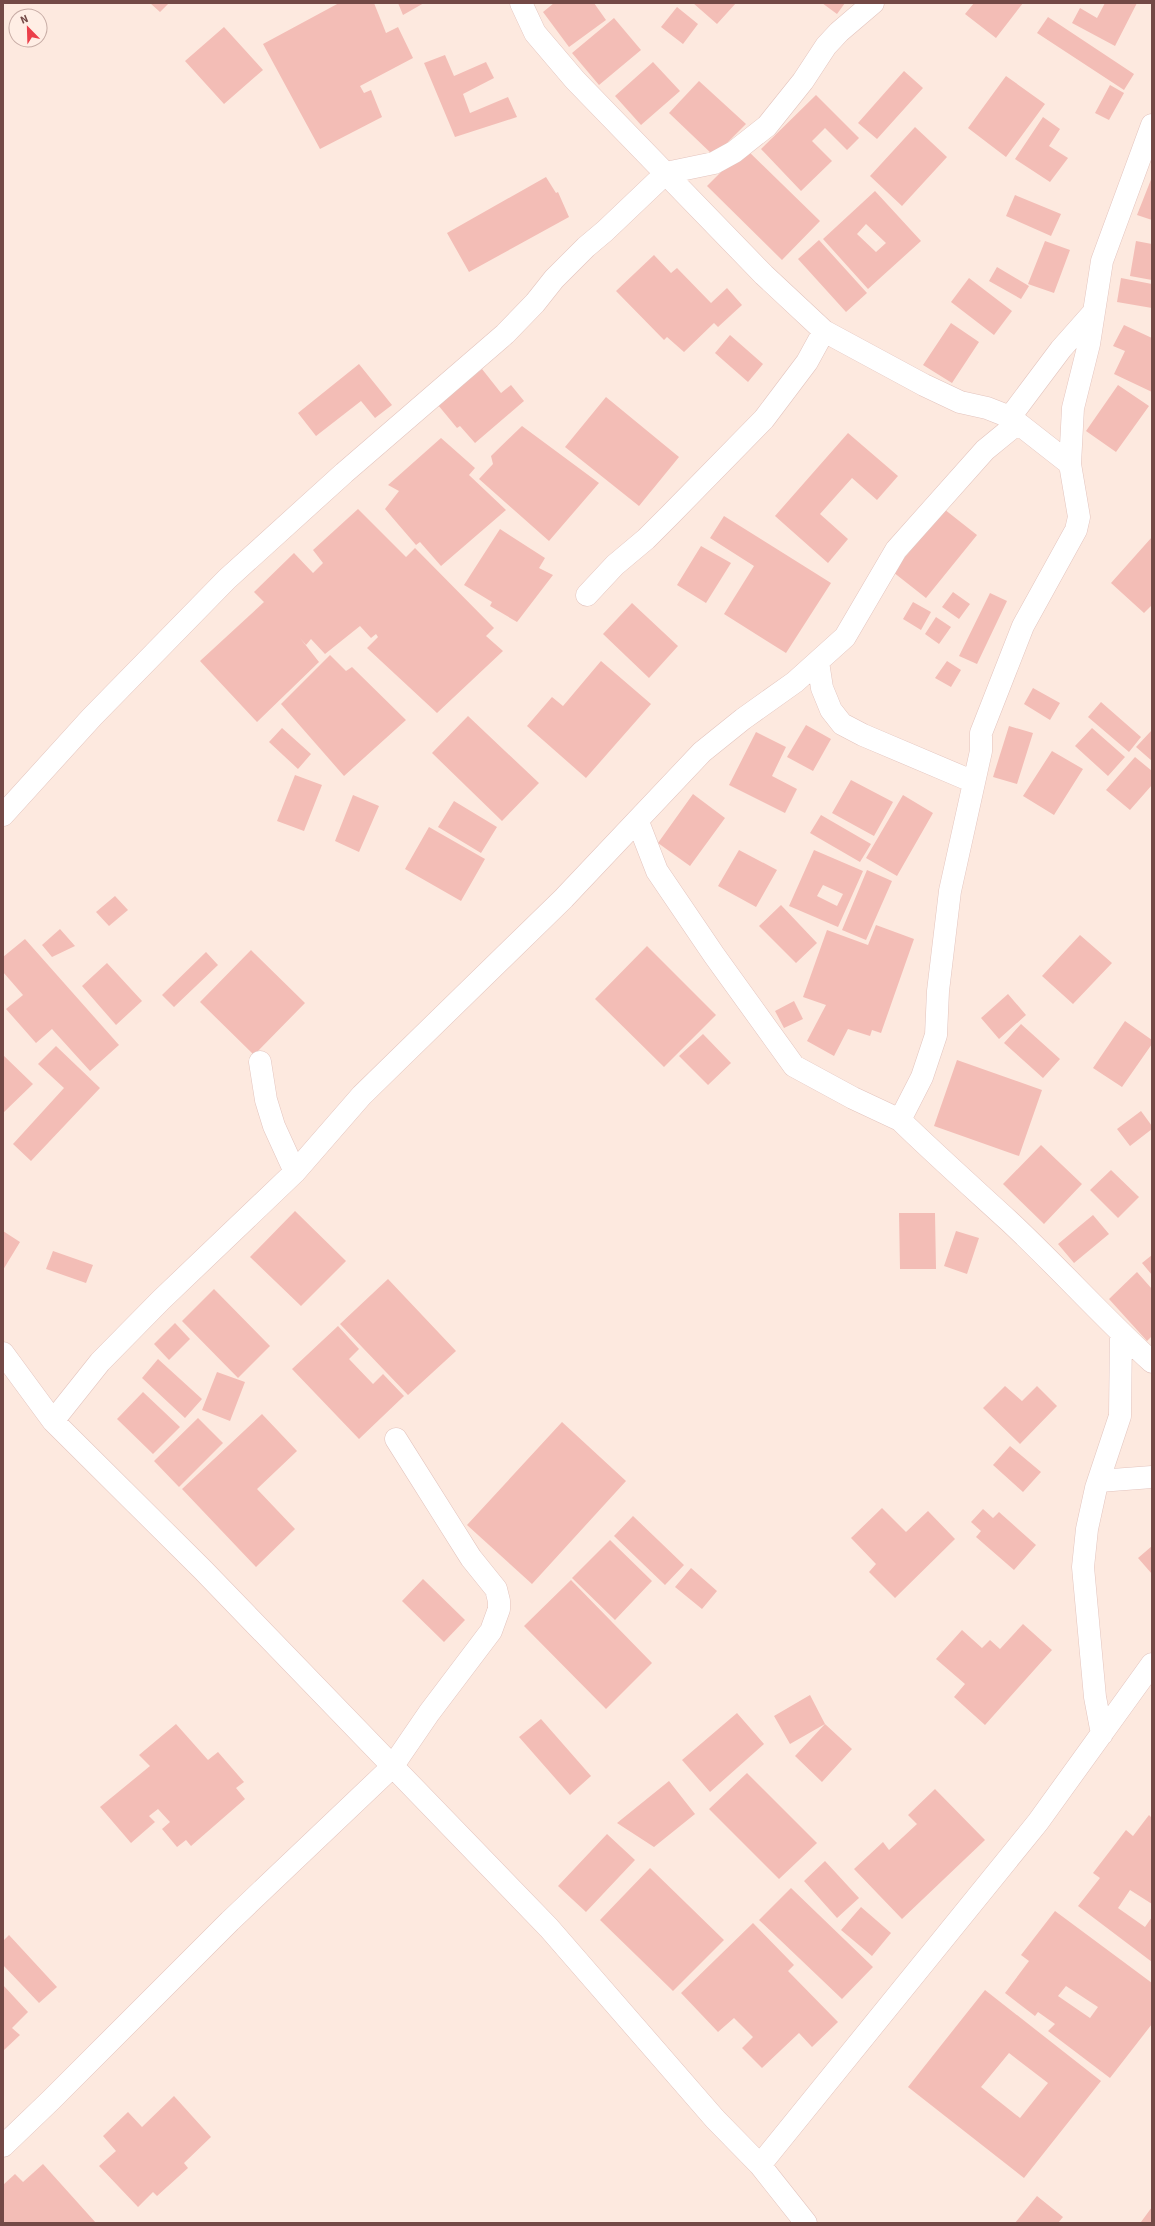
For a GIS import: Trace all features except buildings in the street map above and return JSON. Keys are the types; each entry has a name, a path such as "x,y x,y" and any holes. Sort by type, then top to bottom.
{"street":[{"path":"521,3 535,33 575,80 764,275 824,331 960,402 987,408 1014,420 1070,464"},
{"path":"3,815 92,718 227,579 344,473 505,334 580,252 605,231 666,173 714,163 734,152 767,126 803,81 826,46 844,27 872,3"},
{"path":"900,1120 922,1077 936,1035 938,991 950,891 981,751 981,733 1023,626 1076,530 1079,517 1070,464 1073,408 1089,344 1092,314 1102,261 1152,125"},
{"path":"53,1421 105,1356 161,1300 295,1172 362,1095 564,898 638,822 702,752 743,719 795,682 845,637 896,550 985,450 1014,420 1061,349 1092,314"},
{"path":"587,595 615,565 665,520 764,419 807,362 824,331"},
{"path":"818,662 822,688 831,710 842,724 863,735 974,782"},
{"path":"638,822 657,871 714,955 794,1066 853,1098 900,1120 988,1204 1014,1226 1152,1362"},
{"path":"260,1062 266,1100 274,1126 295,1172"},
{"path":"1102,1734 1095,1697 1083,1567 1087,1529 1099,1481 1120,1416 1121,1333"},
{"path":"3,1353 53,1421 203,1570 549,1928 714,2119 760,2165 806,2223"},
{"path":"3,2146 52,2100 230,1921 392,1767 429,1713 491,1631 499,1601 496,1589 471,1558 396,1439"},
{"path":"1099,1481 1152,1478"},
{"path":"760,2165 1038,1822 1152,1664"}]}
